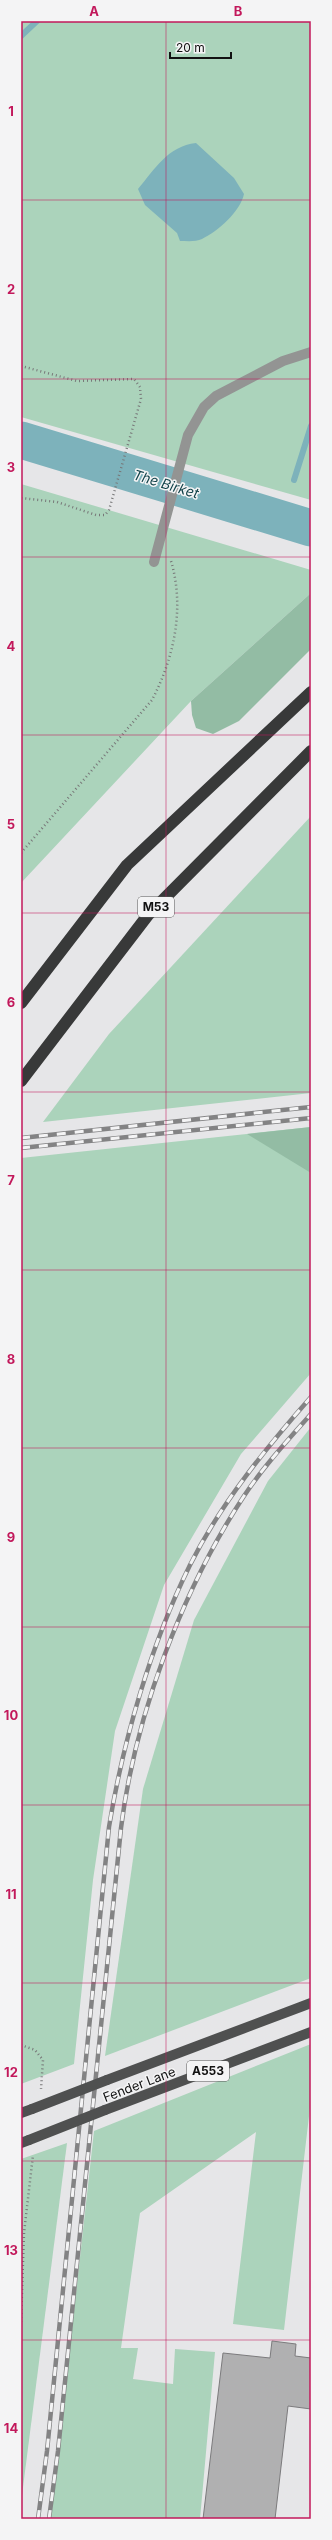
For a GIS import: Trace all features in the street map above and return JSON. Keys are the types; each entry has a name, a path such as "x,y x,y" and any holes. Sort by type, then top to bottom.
{"highway":[{"path":"21,1004 127,866 311,692"},
{"name":"M53","path":"21,1081 148,915 311,751"}],"main road":[{"name":"Fender Lane","path":"21,2113 311,2004"},
{"name":"Fender Lane","path":"25,2141 311,2032"}],"lane":[{"path":"154,562 188,435 196,418 216,396 283,361 311,352"}],"path":[{"path":"21,366 59,378 77,381 134,379 140,387 141,399 109,510 105,515 96,515 57,502 21,498"},
{"path":"21,853 152,700 161,683 176,630 176,599 175,575 169,555 160,541"},
{"path":"21,2045 35,2050 43,2060 40,2097"},
{"path":"21,2322 24,2233 34,2150"}],"green space":[{"path":"21,21 311,21 311,500 21,417"},
{"path":"21,484 311,570 311,593 191,701 21,883"},
{"path":"311,593 311,649 239,721 213,734 196,728 192,715 191,701"},
{"path":"311,816 311,1093 43,1122 109,1034"},
{"path":"311,1127 311,1373 241,1454 164,1585 115,1731 93,1880 74,2064 21,2084 21,1158"},
{"path":"311,1127 311,1173 247,1134"},
{"path":"311,1427 311,1978 105,2056 143,1789 194,1620 268,1481"},
{"path":"311,2044 311,2099 284,2330 233,2324 256,2132 140,2213 121,2348 138,2348 133,2379 173,2384 175,2349 215,2352 200,2519 51,2519 94,2131"},
{"path":"67,2143 21,2503 21,2159"}],"water":[{"path":"196,143 234,178 244,194 238,208 228,220 215,231 200,240 180,241 177,233 145,205 138,189 156,166 170,154 186,145"}],"building":[{"path":"272,2341 296,2344 295,2356 311,2358 311,2409 288,2406 275,2519 203,2519 223,2353 270,2358"}],"waterway":[{"path":"21,36 37,21"},
{"path":"294,480 311,426"},
{"name":"The Birket","path":"21,440 311,528"},
{"path":"298,512 300,525"}],"railway":[{"path":"21,1138 311,1107"},
{"path":"21,1148 311,1118"},
{"path":"38,2519 47,2451 109,1827 130,1727 163,1627 176,1595 202,1542 245,1477 277,1436 311,1397"},
{"path":"49,2519 58,2451 121,1828 137,1742 164,1655 201,1572 221,1533 251,1485 311,1414"}]}
